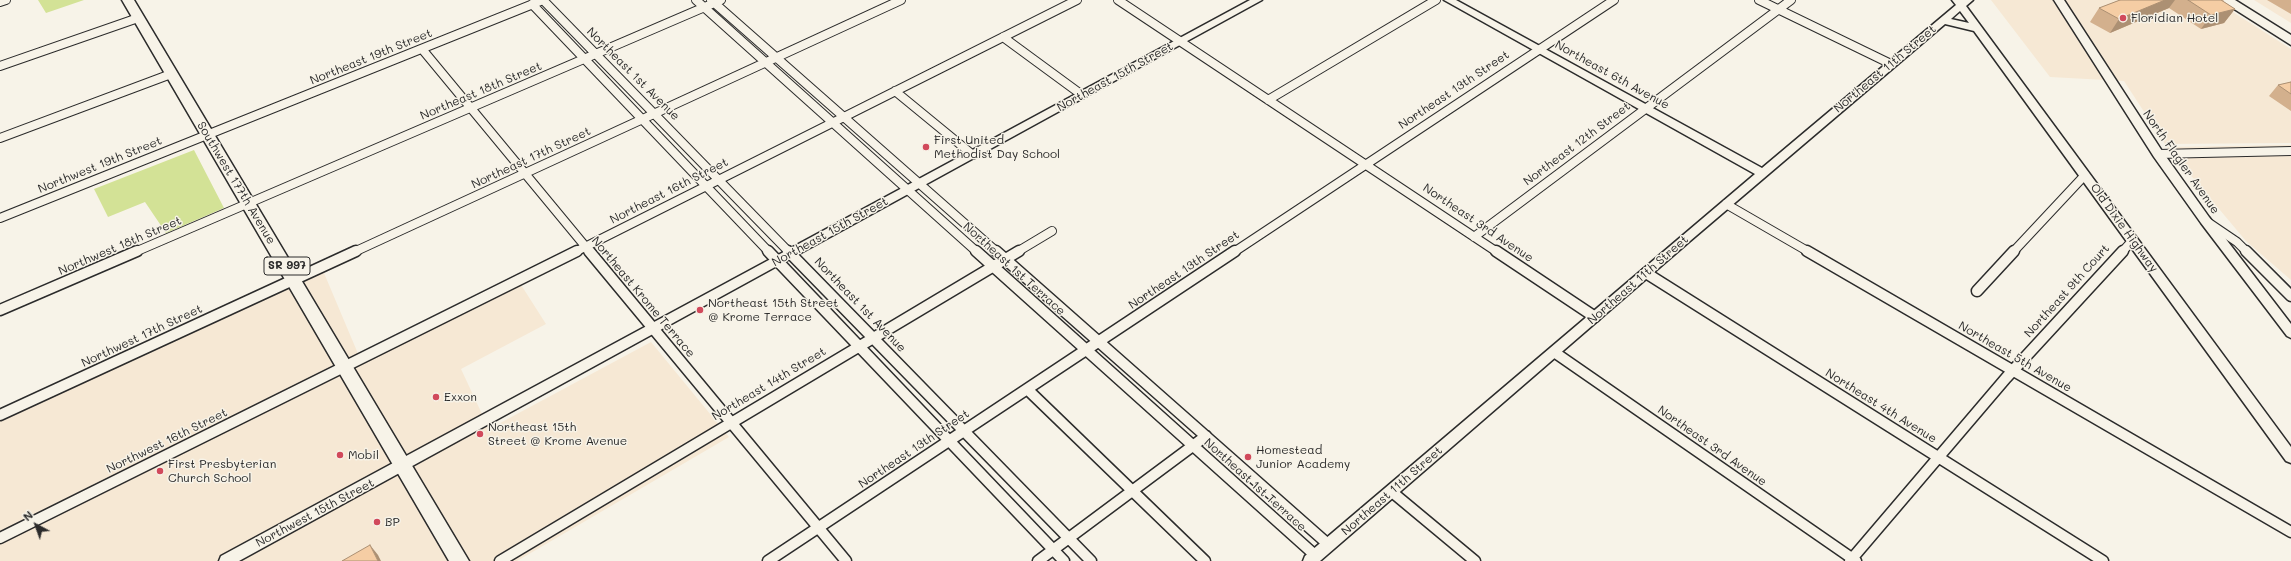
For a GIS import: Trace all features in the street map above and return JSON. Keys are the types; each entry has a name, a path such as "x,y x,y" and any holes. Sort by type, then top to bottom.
{"highway":[{"name":"Southwest 177th Avenue","path":"128,0 250,204 459,561"},
{"path":"2226,0 2291,41"},
{"path":"2245,0 2291,29"}],"street":[{"path":"0,2 6,0"},
{"name":"Northeast 19th Street","path":"208,135 543,0"},
{"name":"Northeast 1st Avenue","path":"543,0 792,253 964,432 1092,561"},
{"name":"Northeast 1st Terrace","path":"696,0 1193,446 1313,558"},
{"name":"Northeast 17th Street","path":"295,281 901,0"},
{"name":"Northeast 16th Street","path":"346,367 1077,0"},
{"name":"Northeast 3rd Avenue","path":"1118,0 1596,317"},
{"name":"Northeast 15th Street","path":"404,466 654,328 1257,0"},
{"path":"1268,100 1436,0"},
{"name":"Northeast 6th Avenue","path":"1449,0 1764,173"},
{"name":"Northeast 13th Street","path":"768,561 1614,0"},
{"path":"1759,0 1891,64"},
{"name":"Northeast 12th Street","path":"1474,237 1791,0"},
{"name":"North Flagler Avenue","path":"2059,0 2158,154 2205,220 2291,333"},
{"name":"Northeast 18th Street","path":"250,204 715,1"},
{"name":"Northeast 1st Terrace","path":"715,1 777,58 845,116 1098,342 1329,545"},
{"name":"Northeast 11th Street","path":"1313,558 1942,21 1962,2"},
{"name":"Old Dixie Highway","path":"1962,2 1979,29 2291,457"},
{"name":"Northeast 1st Avenue","path":"532,4 1064,561"},
{"path":"0,66 138,18"},
{"path":"1942,21 1962,24 1979,29"},
{"path":"1003,37 1082,95"},
{"name":"Northeast Krome Terrace","path":"422,49 846,561"},
{"path":"0,138 171,74"},
{"path":"895,91 973,155"},
{"name":"Northwest 19th Street","path":"0,218 208,135"},
{"path":"2158,154 2291,151"},
{"path":"1977,291 2085,175"},
{"name":"Northwest 18th Street","path":"0,310 250,204"},
{"name":"Northeast 5th Avenue","path":"1726,204 2291,532"},
{"path":"2205,220 2237,242 2291,296"},
{"name":"Northeast 14th Street","path":"500,561 1052,231"},
{"name":"Northeast 9th Court","path":"1853,560 1937,457 2012,371 2133,240"},
{"name":"Northeast 4th Avenue","path":"1646,273 2103,561"},
{"name":"Northwest 17th Street","path":"0,415 295,281"},
{"name":"Northeast 3rd Avenue","path":"1554,352 1853,560"},
{"name":"Northwest 16th Street","path":"0,538 346,367"},
{"path":"1027,389 1206,561"},
{"path":"1038,561 1206,436"},
{"name":"Northwest 15th Street","path":"226,561 404,466"},
{"path":"1392,492 1475,561"}],"shaded area":[{"path":"1991,0 2214,0 2291,49 2291,143 2165,144 2124,81 2050,77"},
{"path":"2254,0 2291,0 2291,23"},
{"path":"2291,145 2291,280 2246,241 2167,147"},
{"path":"324,273 359,356 516,277 546,324 461,369 489,429 651,342 729,437 517,561 0,561 0,412"}],"green space":[{"path":"38,0 84,0 46,13"},
{"path":"194,150 224,208 166,233 145,202 108,217 94,189"}],"building":[{"path":"2120,0 2165,0 2119,19 2099,8"},
{"path":"2188,0 2221,0 2235,9 2211,15"},
{"path":"2291,82 2291,94 2278,85"},
{"path":"370,545 378,561 342,561"}],"place":[{"name":"Floridian Hotel","path":"2123,18"},
{"name":"First United Methodist Day School","path":"926,147"},
{"name":"Northeast 15th Street @ Krome Terrace","path":"700,310"},
{"name":"Exxon","path":"436,397"},
{"name":"Northeast 15th Street @ Krome Avenue","path":"480,434"},
{"name":"Mobil","path":"340,455"},
{"name":"Homestead Junior Academy","path":"1248,457"},
{"name":"First Presbyterian Church School","path":"160,471"},
{"name":"BP","path":"377,522"}]}
